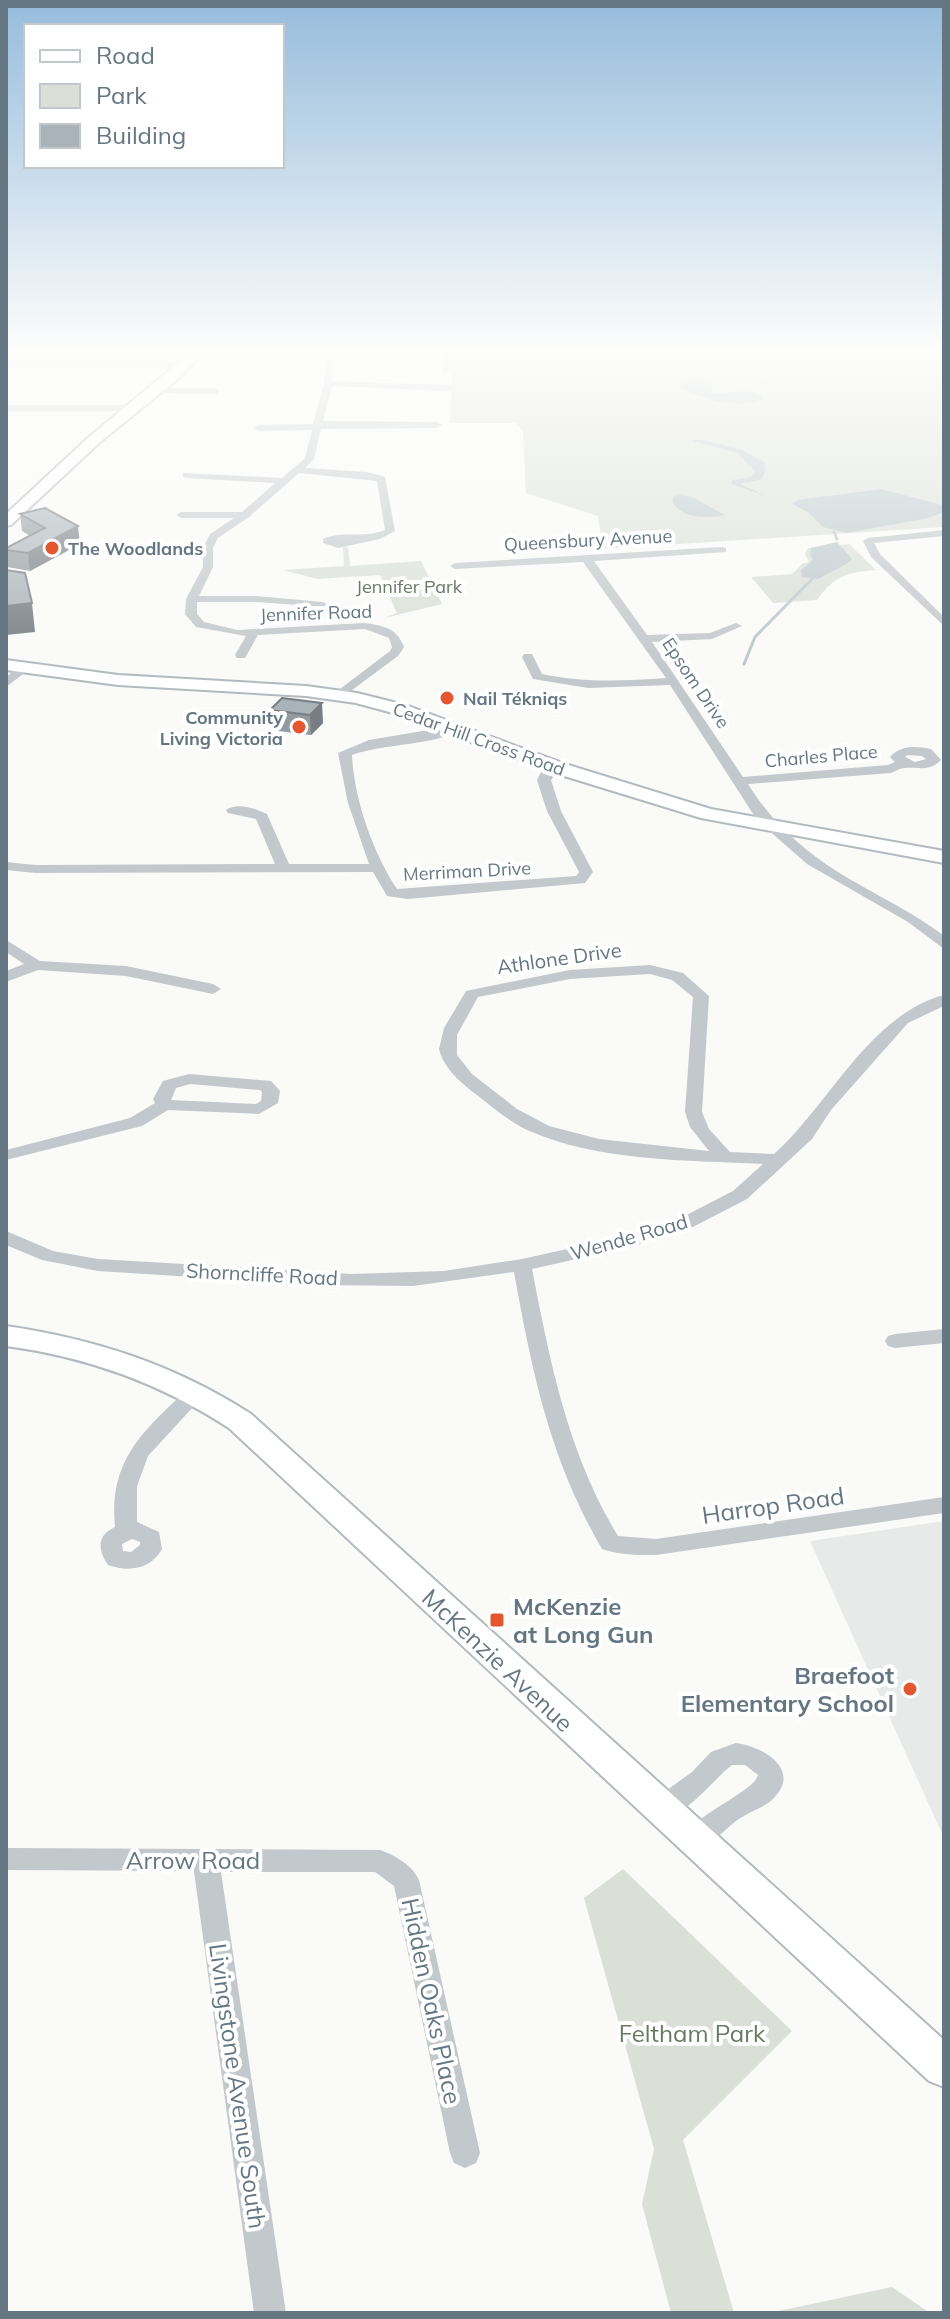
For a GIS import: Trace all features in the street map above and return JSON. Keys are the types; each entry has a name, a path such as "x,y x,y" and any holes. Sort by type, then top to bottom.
{"main road":[{"path":"6,522 77,456"},
{"name":"Cedar Hill Cross Road","path":"15,666 118,680 340,695 399,709 555,767 675,805 774,828 944,857"},
{"name":"McKenzie Avenue","path":"6,1336 57,1343 116,1359 196,1393 260,1437 694,1840 944,2067"}],"street":[{"path":"310,456 299,470 211,541 208,567 192,599 256,599 323,605"},
{"path":"299,470 382,479 390,531 376,537 351,540"},
{"path":"186,475 284,481"},
{"path":"181,515 245,515"},
{"path":"944,533 868,541 875,555 944,623"},
{"name":"Queensbury Avenue","path":"455,566 722,550"},
{"name":"Epsom Drive","path":"587,559 674,681 762,817 812,861 913,919 944,944"},
{"name":"Jennifer Road","path":"192,599 191,614 200,625 224,632 365,626 394,636 398,647 394,653 340,695"},
{"path":"644,639 712,636 736,626"},
{"path":"241,655 254,633"},
{"path":"528,657 537,676 564,684 602,686 674,681"},
{"path":"6,683 15,666"},
{"name":"Merriman Drive","path":"452,730 369,744 345,753 346,774 377,868 392,893 408,895 580,880 586,872 554,811 544,780 555,767"},
{"name":"Charles Place","path":"740,781 891,769 904,763"},
{"path":"233,810 253,812 262,817 283,867"},
{"path":"8,862 35,869 377,868"},
{"path":"6,945 36,965"},
{"path":"6,977 36,965 126,971 213,989"},
{"name":"Athlone Drive","path":"725,1157 706,1138 695,1119 694,1072 701,1031 701,996 688,980 664,971 638,969 564,977 472,994 451,1033 447,1048 451,1058 471,1082 512,1115 541,1130 616,1146 725,1157 778,1160"},
{"name":"Wende Road","path":"522,1265 630,1241 680,1226 740,1195 806,1135 824,1107 902,1020 944,1000"},
{"path":"6,1155 136,1122 165,1105 259,1109 269,1103 271,1091 265,1085 189,1079 169,1085 162,1099 165,1105"},
{"name":"Shorncliffe Road","path":"6,1237 32,1251 66,1259 260,1275 385,1280 443,1277 522,1265"},
{"name":"Harrop Road","path":"522,1265 548,1401 587,1508 610,1543 628,1547 656,1547 944,1505"},
{"path":"895,1341 944,1336"},
{"path":"127,1531 122,1504 133,1461 144,1442 196,1393"},
{"path":"661,1809 702,1779 729,1754 758,1758 770,1775 770,1783 764,1791 734,1808 694,1840"},
{"name":"Arrow Road","path":"6,1859 380,1861"},
{"name":"Livingstone Avenue South","path":"206,1859 270,2313"},
{"name":"Hidden Oaks Place","path":"380,1861 406,1880 465,2153"}],"shaded area":[{"path":"741,456 753,456 764,462 766,469 762,479 740,484 766,496 731,484 733,480 751,477 755,472"},
{"path":"881,489 942,505 944,512 928,518 847,533 823,527 808,512 792,504 797,500"},
{"path":"673,497 692,497 725,515 704,517 683,512 673,503"},
{"path":"837,542 852,559 848,563 818,579 802,577 801,570 813,560 811,548"},
{"name":"Braefoot Elementary School","path":"944,1521 944,1838 810,1541"}],"green space":[{"path":"524,456 944,456 944,527 603,549 598,516 526,493"},
{"path":"849,544 876,570 857,572 835,580 817,600 773,603 751,577 792,574 802,564 809,562 805,554 808,548"},
{"name":"Jennifer Park","path":"343,547 348,547 350,566 421,561 442,604 384,618 397,613 380,575 317,579 283,570 344,566"},
{"name":"Feltham Park","path":"623,1869 792,2031 683,2140 734,2313 671,2313 642,2204 654,2149 584,1898"},
{"path":"892,2287 930,2313 769,2313"}],"building":[{"path":"45,508 78,526 28,553 6,550 45,528 20,514"},
{"path":"6,570 25,573 32,603 6,606"},
{"path":"282,698 322,703 310,715 270,710"}],"waterway":[{"path":"834,532 837,539"},
{"path":"744,664 755,637 814,577"}],"place":[{"name":"The Woodlands","path":"52,548"},
{"name":"Nail Tékniqs","path":"447,698"},
{"name":"Community Living Victoria","path":"299,727"},
{"name":"McKenzie at Long Gun","path":"497,1620"},
{"name":"Braefoot Elementary School","path":"910,1689"}]}
